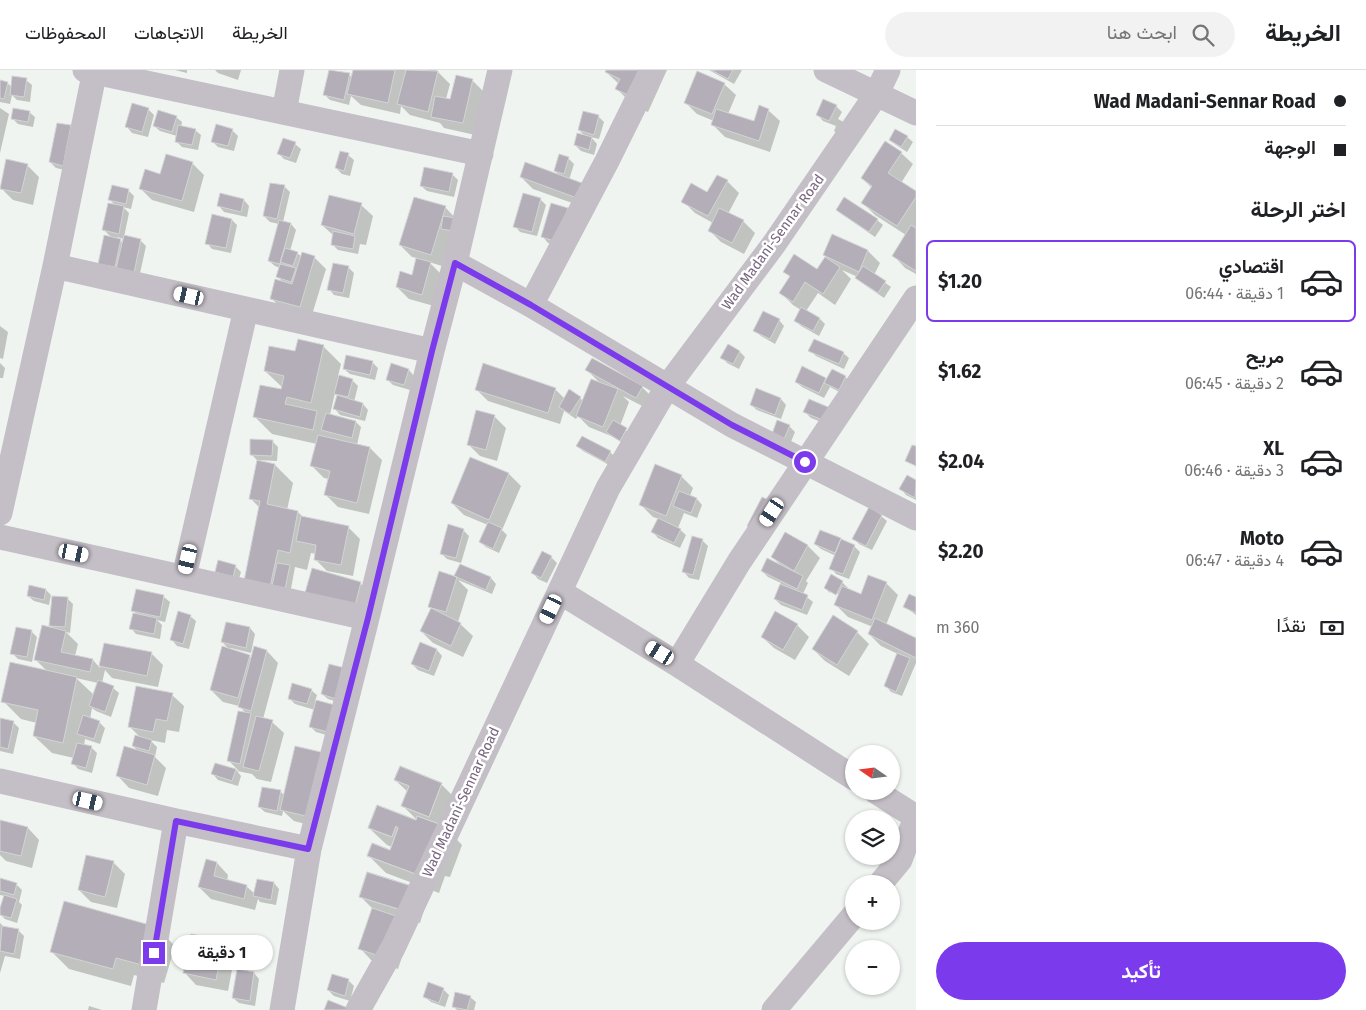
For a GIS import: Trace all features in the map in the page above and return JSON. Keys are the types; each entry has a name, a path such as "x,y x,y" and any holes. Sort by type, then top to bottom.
{"street":[{"path":"284,112 292,70"},
{"path":"282,1010 308,849 368,618 500,70"},
{"path":"531,305 607,161 652,70"},
{"path":"826,70 916,113"},
{"name":"Wad Madani-Sennar Road","path":"358,1010 393,948 608,488 667,387 774,244 876,95 888,70"},
{"path":"0,512 55,266 92,71 480,154"},
{"path":"455,263 531,305 732,425 916,518"},
{"path":"55,266 432,351"},
{"path":"677,664 739,562 916,298"},
{"path":"184,577 246,309"},
{"path":"0,537 368,618"},
{"path":"560,592 677,664 845,772"},
{"path":"0,781 308,849"},
{"path":"889,800 916,817 908,866 894,875"},
{"path":"144,1010 176,821"},
{"path":"774,1010 845,926"}],"building":[{"path":"329,70 350,73 344,100 323,95"},
{"path":"353,70 395,70 388,103 347,94"},
{"path":"406,70 438,71 428,112 397,104"},
{"path":"606,70 641,70 630,96 615,89 620,79 605,72"},
{"path":"711,70 733,70 728,79"},
{"path":"697,71 725,83 712,114 684,103"},
{"path":"456,75 473,79 463,123 431,117 435,96 450,99"},
{"path":"12,76 27,78 24,97 10,95"},
{"path":"0,80 8,82 4,99 0,98"},
{"path":"823,99 837,105 829,121 816,115"},
{"path":"132,103 149,108 142,132 125,127"},
{"path":"759,105 769,109 759,141 711,125 716,109 754,121"},
{"path":"13,108 30,111 28,122 11,119"},
{"path":"158,110 177,116 172,132 153,126"},
{"path":"583,111 599,115 594,135 578,130"},
{"path":"57,123 71,125 63,166 49,162"},
{"path":"216,124 233,129 228,146 211,142"},
{"path":"178,125 196,129 192,145 175,142"},
{"path":"895,129 908,136 901,147 889,140"},
{"path":"577,133 592,137 589,150 574,145"},
{"path":"283,138 296,142 290,158 277,154"},
{"path":"885,141 902,152 888,173 916,191 916,197 897,226 861,203 872,186 861,178"},
{"path":"340,151 349,153 344,171 335,168"},
{"path":"166,154 193,162 182,201 139,189 145,169 160,174"},
{"path":"559,154 569,157 564,174 554,171"},
{"path":"6,159 28,164 21,193 0,189"},
{"path":"525,162 582,183 577,198 520,177"},
{"path":"424,167 453,173 449,192 420,186"},
{"path":"717,175 728,180 708,216 681,202 691,183 707,192"},
{"path":"270,183 285,185 277,219 263,216"},
{"path":"112,185 129,189 126,204 108,200"},
{"path":"220,193 244,199 241,212 217,206"},
{"path":"523,193 541,198 532,232 513,227"},
{"path":"329,195 362,203 354,234 321,225"},
{"path":"414,197 446,206 431,255 399,245"},
{"path":"844,197 878,219 869,232 836,210"},
{"path":"108,203 124,206 119,234 102,230"},
{"path":"551,203 568,208 558,242 541,237"},
{"path":"719,208 744,220 732,243 708,231"},
{"path":"212,214 232,219 226,248 205,244"},
{"path":"443,216 462,219 460,232 441,229"},
{"path":"279,220 291,223 280,264 268,261"},
{"path":"911,225 916,228 916,271 892,256"},
{"path":"333,231 355,236 353,249 331,245"},
{"path":"832,234 868,250 859,272 823,255"},
{"path":"104,235 121,239 115,267 98,264"},
{"path":"124,235 141,239 134,273 116,269"},
{"path":"285,248 298,252 293,266 280,262"},
{"path":"302,252 315,256 300,307 270,299 275,279 292,284"},
{"path":"794,254 817,269 825,257 840,267 823,294 805,282 793,302 779,293 790,276 783,272"},
{"path":"416,258 431,262 422,295 396,287 400,271 412,275"},
{"path":"333,263 349,266 343,293 327,290"},
{"path":"280,264 296,268 291,282 276,277"},
{"path":"863,266 886,281 878,293 855,278"},
{"path":"801,307 820,318 813,331 794,321"},
{"path":"763,311 780,319 770,339 753,331"},
{"path":"298,339 324,345 311,403 287,397 285,404 317,411 313,430 253,417 260,385 281,389 284,376 264,371 269,346 295,351"},
{"path":"814,339 844,352 839,364 808,351"},
{"path":"728,344 740,351 733,364 720,358"},
{"path":"346,355 373,361 370,375 343,369"},
{"path":"592,358 643,386 636,398 585,370"},
{"path":"391,363 409,369 404,385 386,380"},
{"path":"483,363 556,388 548,413 475,390"},
{"path":"802,366 826,378 819,393 795,382"},
{"path":"832,369 846,376 839,390 824,383"},
{"path":"339,375 353,379 348,397 334,394"},
{"path":"591,379 618,389 603,427 576,416"},
{"path":"756,388 781,398 775,415 750,405"},
{"path":"569,389 581,397 570,414 559,407"},
{"path":"337,395 363,403 360,417 333,409"},
{"path":"809,399 835,410 830,423 803,412"},
{"path":"476,410 495,415 486,450 467,445"},
{"path":"326,413 356,421 352,438 321,430"},
{"path":"613,420 627,428 620,441 606,432"},
{"path":"777,420 790,425 784,439 772,434"},
{"path":"318,435 370,447 357,503 324,495 330,471 310,466"},
{"path":"582,436 611,451 605,462 576,446"},
{"path":"250,439 273,440 272,456 250,455"},
{"path":"912,445 916,446 916,466 905,461"},
{"path":"470,457 509,473 489,520 451,503"},
{"path":"257,460 275,464 267,504 298,511 290,553 278,550 270,587 244,581 260,501 249,499"},
{"path":"655,464 682,475 666,516 639,505"},
{"path":"907,475 916,480 915,498 899,489"},
{"path":"679,491 697,498 691,513 673,506"},
{"path":"762,497 773,502 758,532 747,526"},
{"path":"869,507 882,515 866,546 852,539"},
{"path":"301,516 349,526 341,565 314,560 316,545 296,541"},
{"path":"658,518 681,529 674,543 651,532"},
{"path":"488,522 502,528 493,549 479,542"},
{"path":"448,524 464,529 456,558 440,554"},
{"path":"820,530 841,538 835,553 814,544"},
{"path":"785,532 808,545 794,571 771,557"},
{"path":"692,536 703,539 693,575 682,572"},
{"path":"841,539 855,545 843,574 829,569"},
{"path":"542,551 552,556 541,578 531,573"},
{"path":"767,558 803,576 797,589 761,571"},
{"path":"218,560 236,565 233,577 215,572"},
{"path":"277,563 290,565 285,589 272,586"},
{"path":"460,564 491,577 486,590 454,576"},
{"path":"312,568 361,582 355,606 305,593"},
{"path":"439,571 457,577 446,612 428,607"},
{"path":"831,574 843,581 836,595 824,588"},
{"path":"868,575 887,582 872,620 834,605 842,586 861,594"},
{"path":"780,584 808,595 802,610 774,599"},
{"path":"29,585 46,589 44,600 27,596"},
{"path":"136,589 164,595 160,617 131,611"},
{"path":"909,594 916,597 916,613 903,607"},
{"path":"52,596 68,597 65,627 49,626"},
{"path":"431,608 461,623 451,646 420,631"},
{"path":"178,611 191,615 183,644 170,640"},
{"path":"775,611 798,624 783,650 761,637"},
{"path":"133,613 157,618 154,634 129,629"},
{"path":"833,615 858,631 837,665 812,649"},
{"path":"875,618 916,638 916,658 868,634"},
{"path":"226,622 250,627 246,648 221,642"},
{"path":"42,625 66,631 61,652 93,659 90,672 34,660"},
{"path":"16,627 32,630 27,657 10,654"},
{"path":"420,642 437,649 429,671 411,664"},
{"path":"104,643 152,652 147,676 99,666"},
{"path":"222,646 250,655 238,698 210,690"},
{"path":"254,646 267,650 251,711 238,707"},
{"path":"897,653 910,658 896,692 884,686"},
{"path":"10,662 77,677 63,743 33,736 38,710 1,702"},
{"path":"329,664 345,668 336,699 321,694"},
{"path":"98,680 114,686 105,712 89,706"},
{"path":"292,683 312,689 307,704 288,699"},
{"path":"136,686 173,693 167,721 156,719 153,732 128,727"},
{"path":"316,700 335,705 328,732 309,727"},
{"path":"238,711 251,713 240,764 227,761"},
{"path":"83,715 100,721 94,739 77,734"},
{"path":"256,716 273,720 259,771 243,767"},
{"path":"0,718 14,721 8,749 0,747"},
{"path":"135,735 152,740 149,751 132,746"},
{"path":"77,743 92,746 86,768 71,764"},
{"path":"124,746 155,755 147,785 116,776"},
{"path":"295,746 325,753 310,817 280,810"},
{"path":"215,763 236,769 232,781 211,774"},
{"path":"400,766 442,783 429,817 401,806 409,786 394,780"},
{"path":"400,766 442,783 429,817 401,806 409,786 394,780"},
{"path":"262,787 281,790 277,811 258,807"},
{"path":"377,805 416,820 417,816 445,826 421,876 367,856 372,843 390,850 398,828 396,826 392,837 368,828"},
{"path":"377,805 416,820 417,816 445,826 421,876 367,856 372,843 390,850 398,828 396,826 392,837 368,828"},
{"path":"0,820 28,827 21,856 0,851"},
{"path":"86,855 114,861 105,897 78,890"},
{"path":"206,859 217,862 214,876 247,885 244,899 198,887"},
{"path":"367,872 415,887 408,912 359,897"},
{"path":"367,872 415,887 408,912 359,897"},
{"path":"0,878 17,883 14,895 0,891"},
{"path":"257,879 274,882 271,900 253,896"},
{"path":"4,895 17,899 11,918 0,915"},
{"path":"64,901 157,927 146,966 116,958 113,969 50,952"},
{"path":"372,908 399,917 386,958 358,949"},
{"path":"2,926 19,929 14,954 0,951"},
{"path":"191,934 224,941 216,980 183,973"},
{"path":"241,945 257,948 254,962 238,958"},
{"path":"237,969 254,972 250,1001 232,998"},
{"path":"332,974 349,979 345,996 327,990"},
{"path":"428,982 444,988 439,1003 423,997"},
{"path":"455,992 471,996 467,1010 452,1007"},
{"path":"328,1000 353,1010 324,1010"}],"route":[{"path":"154,953 176,821 308,849 368,618 455,263 531,305 732,425 805,462"}]}
